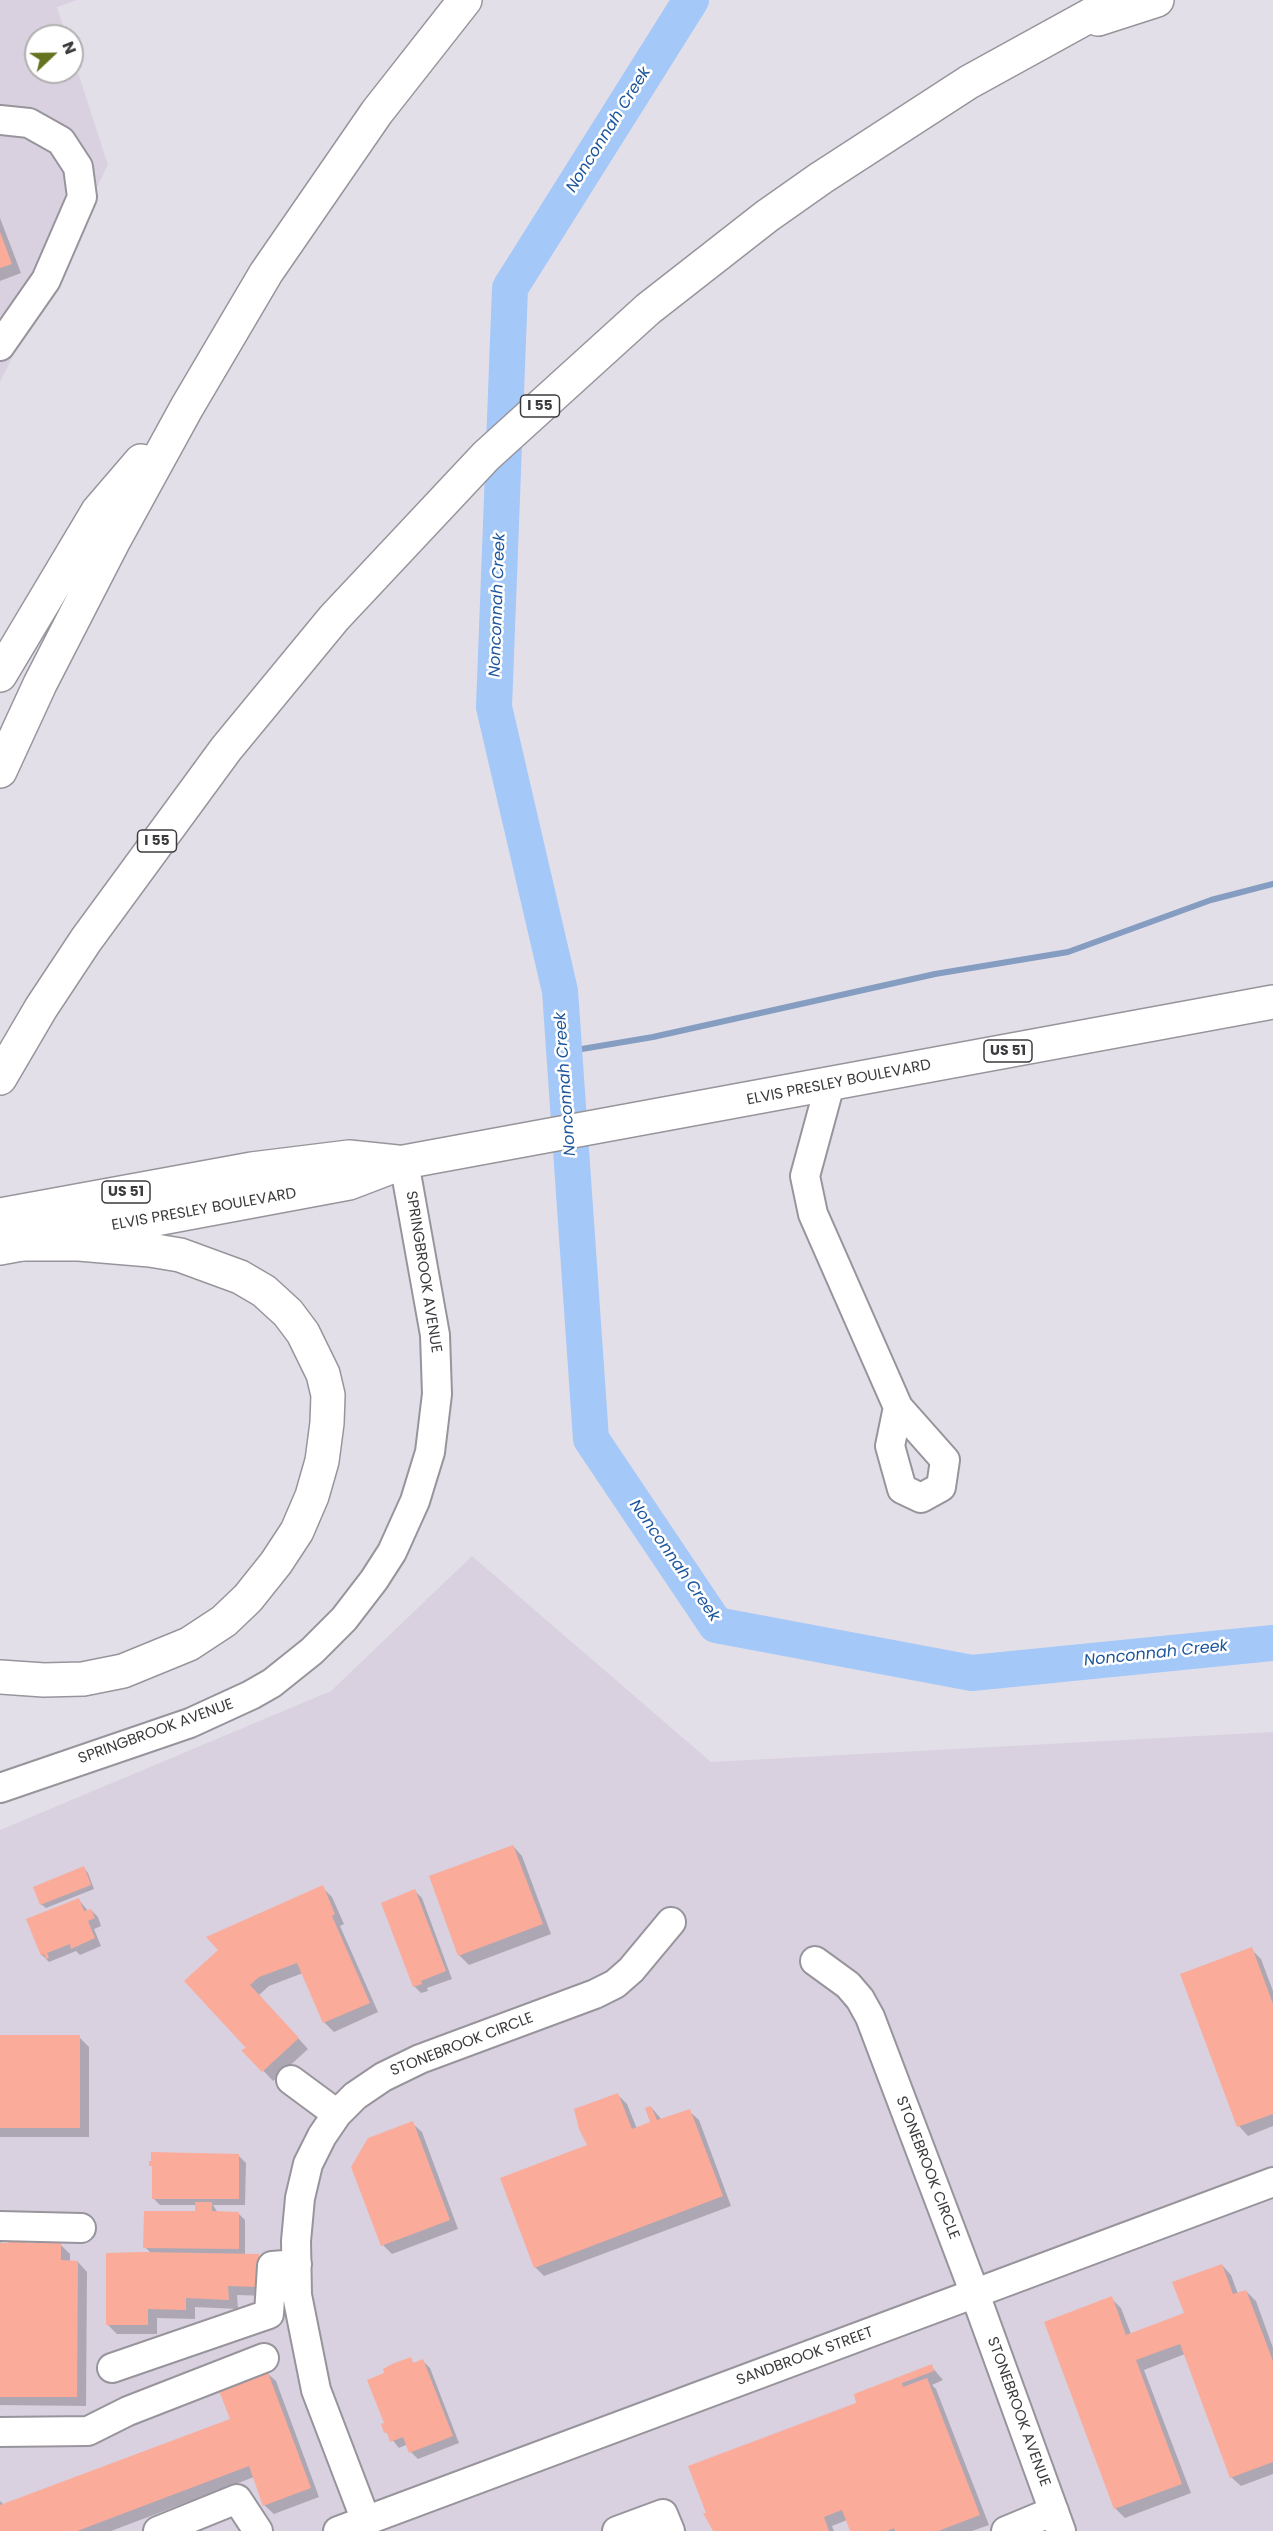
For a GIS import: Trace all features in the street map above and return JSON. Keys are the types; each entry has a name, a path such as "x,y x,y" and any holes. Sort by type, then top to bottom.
{"main road":[{"path":"0,771 40,684 114,540 187,407 266,273 377,112 465,0"},
{"name":"I 55","path":"0,1078 79,950 226,749 334,618 486,456 648,309 767,216 910,119 1059,31 1118,0"},
{"path":"1059,31 1157,0"},
{"path":"0,675 98,511 187,407"},
{"name":"ELVIS PRESLEY BOULEVARD","path":"10,1246 349,1183 405,1162 1273,1002"},
{"name":"ELVIS PRESLEY BOULEVARD","path":"0,1215 252,1169 349,1157 405,1162"},
{"path":"0,1677 44,1680 83,1679 123,1671 189,1644 224,1621 248,1598 276,1563 297,1531 312,1496 322,1461 328,1395 323,1374 303,1333 288,1313 264,1291 240,1277 180,1255 150,1250 79,1244 10,1246"}],"street":[{"path":"0,120 29,123 61,141 78,167 82,197 46,280 0,346"},
{"path":"830,1084 805,1176 813,1214 898,1407"},
{"name":"SPRINGBROOK AVENUE","path":"0,1788 190,1723 252,1695 290,1670 327,1637 360,1601 374,1580 392,1552 415,1501 430,1452 437,1394 435,1335 405,1162"},
{"name":"STONEBROOK CIRCLE","path":"366,2521 316,2390 297,2295 300,2198 308,2164 322,2136 355,2096 383,2077 605,1989 631,1970 670,1922"},
{"name":"STONEBROOK CIRCLE","path":"815,1961 848,1985 860,1999 870,2017 975,2294"},
{"path":"291,2080 338,2114"},
{"name":"SANDBROOK STREET","path":"338,2531 1273,2182"},
{"path":"0,2226 81,2228"},
{"path":"112,2368 269,2314 272,2266 297,2264"},
{"name":"STONEBROOK AVENUE","path":"975,2294 1058,2521"},
{"path":"0,2432 88,2431 128,2411 264,2358"},
{"path":"159,2531 237,2499 258,2531"},
{"path":"617,2531 663,2514 670,2531"},
{"path":"1006,2531 1058,2521"}],"shaded area":[{"path":"0,0 77,0 57,7 62,24 24,24 24,84 82,84 108,165 0,382"},
{"path":"472,1556 711,1762 1273,1732 1273,2531 0,2531 0,1830 331,1691"}],"building":[{"path":"0,232 12,264 0,268"},
{"path":"513,1845 543,1924 458,1956 429,1876"},
{"path":"84,1866 91,1885 40,1905 33,1887"},
{"path":"323,1885 335,1914 332,1916 370,2003 323,2023 297,1963 259,1977 250,1985 299,2038 262,2072 241,2050 246,2048 184,1981 218,1950 206,1937"},
{"path":"415,1889 446,1971 421,1981 422,1984 413,1987 381,1903"},
{"path":"79,1898 84,1911 91,1909 95,1918 88,1921 95,1938 71,1949 70,1944 47,1953 49,1958 46,1959 44,1954 41,1956 26,1919"},
{"path":"1252,1947 1273,2004 1273,2114 1237,2127 1180,1974"},
{"path":"0,2035 80,2035 80,2128 0,2128"},
{"path":"618,2093 632,2129 650,2122 645,2108 651,2106 657,2120 690,2109 723,2196 534,2268 500,2178 587,2145 579,2129 574,2109"},
{"path":"413,2121 450,2220 381,2246 351,2167 368,2138"},
{"path":"151,2152 239,2154 239,2199 152,2199 152,2166 149,2166"},
{"path":"195,2202 212,2202 212,2211 239,2212 239,2249 143,2248 144,2211 195,2211"},
{"path":"8,2239 25,2239 25,2243 61,2243 61,2260 78,2261 77,2397 0,2397 0,2243 8,2243"},
{"path":"106,2253 259,2254 259,2287 228,2286 229,2300 186,2298 186,2310 148,2309 148,2325 106,2325"},
{"path":"1222,2264 1233,2294 1246,2290 1273,2361 1273,2462 1230,2478 1180,2344 1136,2360 1182,2484 1114,2509 1044,2322 1112,2296 1126,2335 1184,2313 1172,2282"},
{"path":"411,2357 413,2363 423,2359 453,2436 409,2453 403,2437 390,2442 387,2432 384,2433 381,2424 384,2423 367,2380 384,2373 383,2369 392,2364"},
{"path":"932,2364 934,2371 902,2383 903,2387 927,2378 980,2515 938,2531 895,2531 894,2528 887,2531 850,2531 842,2510 824,2517 829,2531 713,2531 703,2513 706,2513 688,2466 856,2403 854,2394"},
{"path":"267,2370 311,2488 263,2506 249,2466 77,2531 0,2531 0,2505 230,2419 218,2388"}],"waterway":[{"name":"Nonconnah Creek","path":"691,0 510,288 494,707 560,991 591,1439 716,1625 972,1673 1273,1643"},
{"path":"564,1052 653,1037 935,974 1068,952 1211,900 1273,884"}]}
